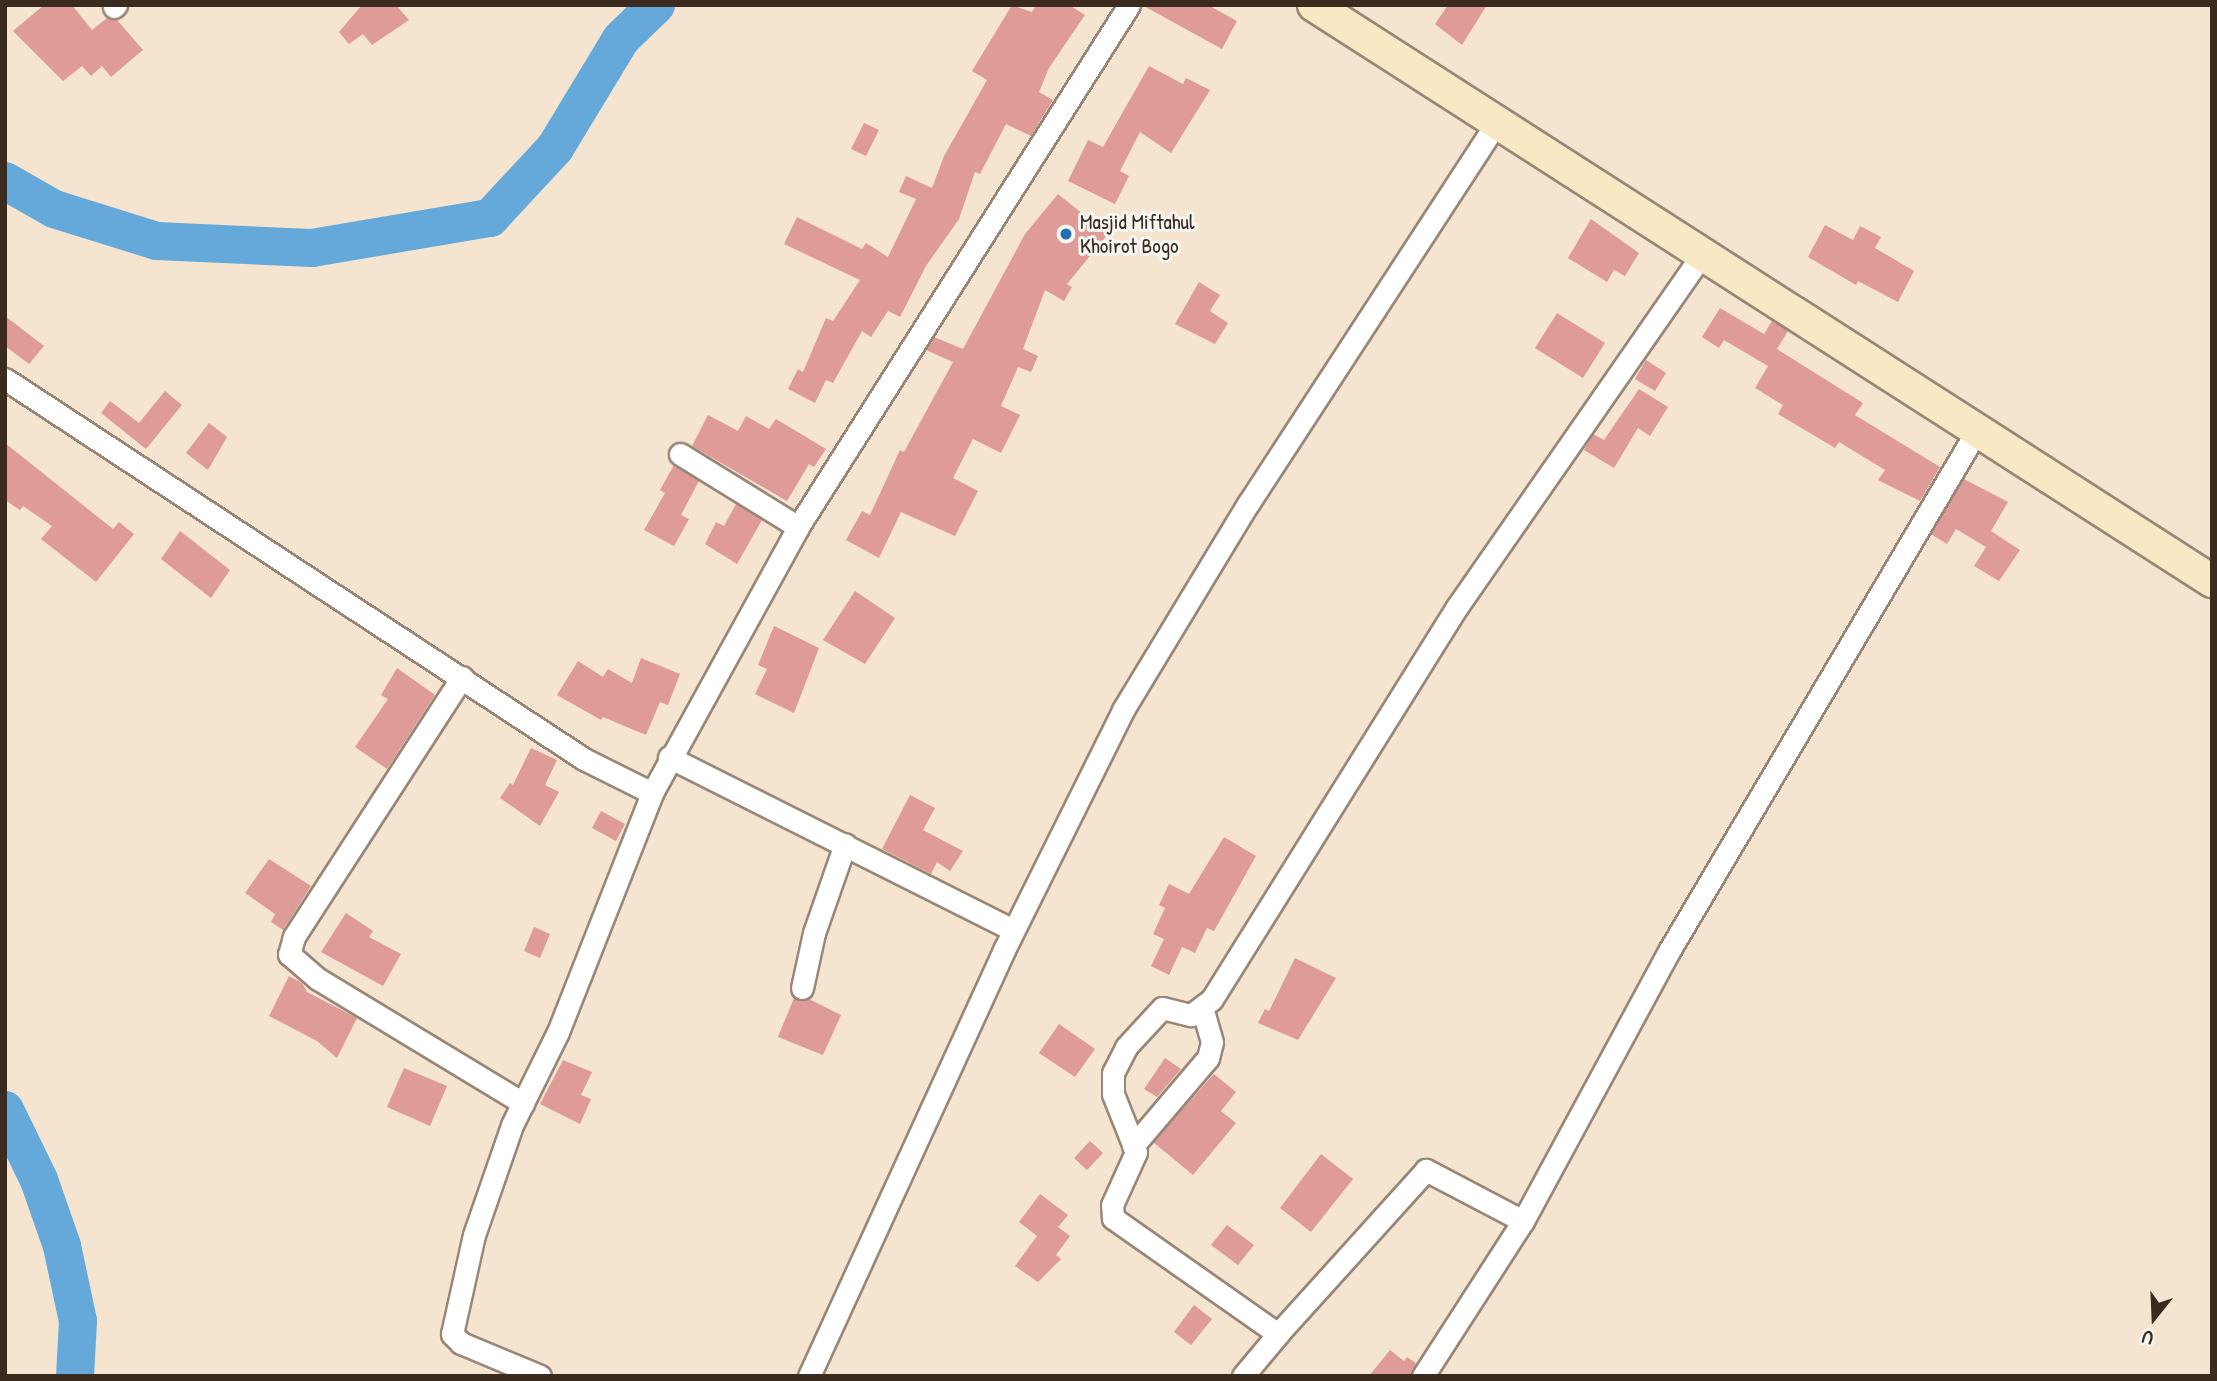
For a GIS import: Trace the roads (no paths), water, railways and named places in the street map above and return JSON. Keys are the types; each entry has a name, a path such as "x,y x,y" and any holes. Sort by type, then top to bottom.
{"street":[{"path":"540,1376 461,1343 452,1334 474,1235 523,1103 558,1032 652,793 669,757 799,527 1129,5"},
{"path":"1314,5 2212,581"},
{"path":"809,1376 1013,930 1122,710 1167,634 1496,123"},
{"path":"1278,1334 1113,1218 1112,1205 1133,1162 1133,1146 1111,1083 1126,1047 1162,1008 1191,1015 1203,1010 1457,607 1702,255"},
{"path":"5,379 583,759 652,793"},
{"path":"1423,1376 1523,1221 1676,940 1976,432"},
{"path":"680,454 799,527"},
{"path":"462,677 294,937 289,954 318,979 523,1103"},
{"path":"669,757 1013,930"},
{"path":"802,988 814,933 845,844"},
{"path":"1133,1146 1208,1058 1212,1042 1203,1010"},
{"path":"1243,1376 1426,1170 1523,1221"}],"waterway":[{"path":"5,181 54,209 157,241 312,248 490,218 555,148 621,39 656,5"},
{"path":"5,1110 39,1180 62,1246 78,1321 75,1376"}],"place":[{"name":"Masjid Miftahul Khoirot Bogo","path":"1066,234"}]}
